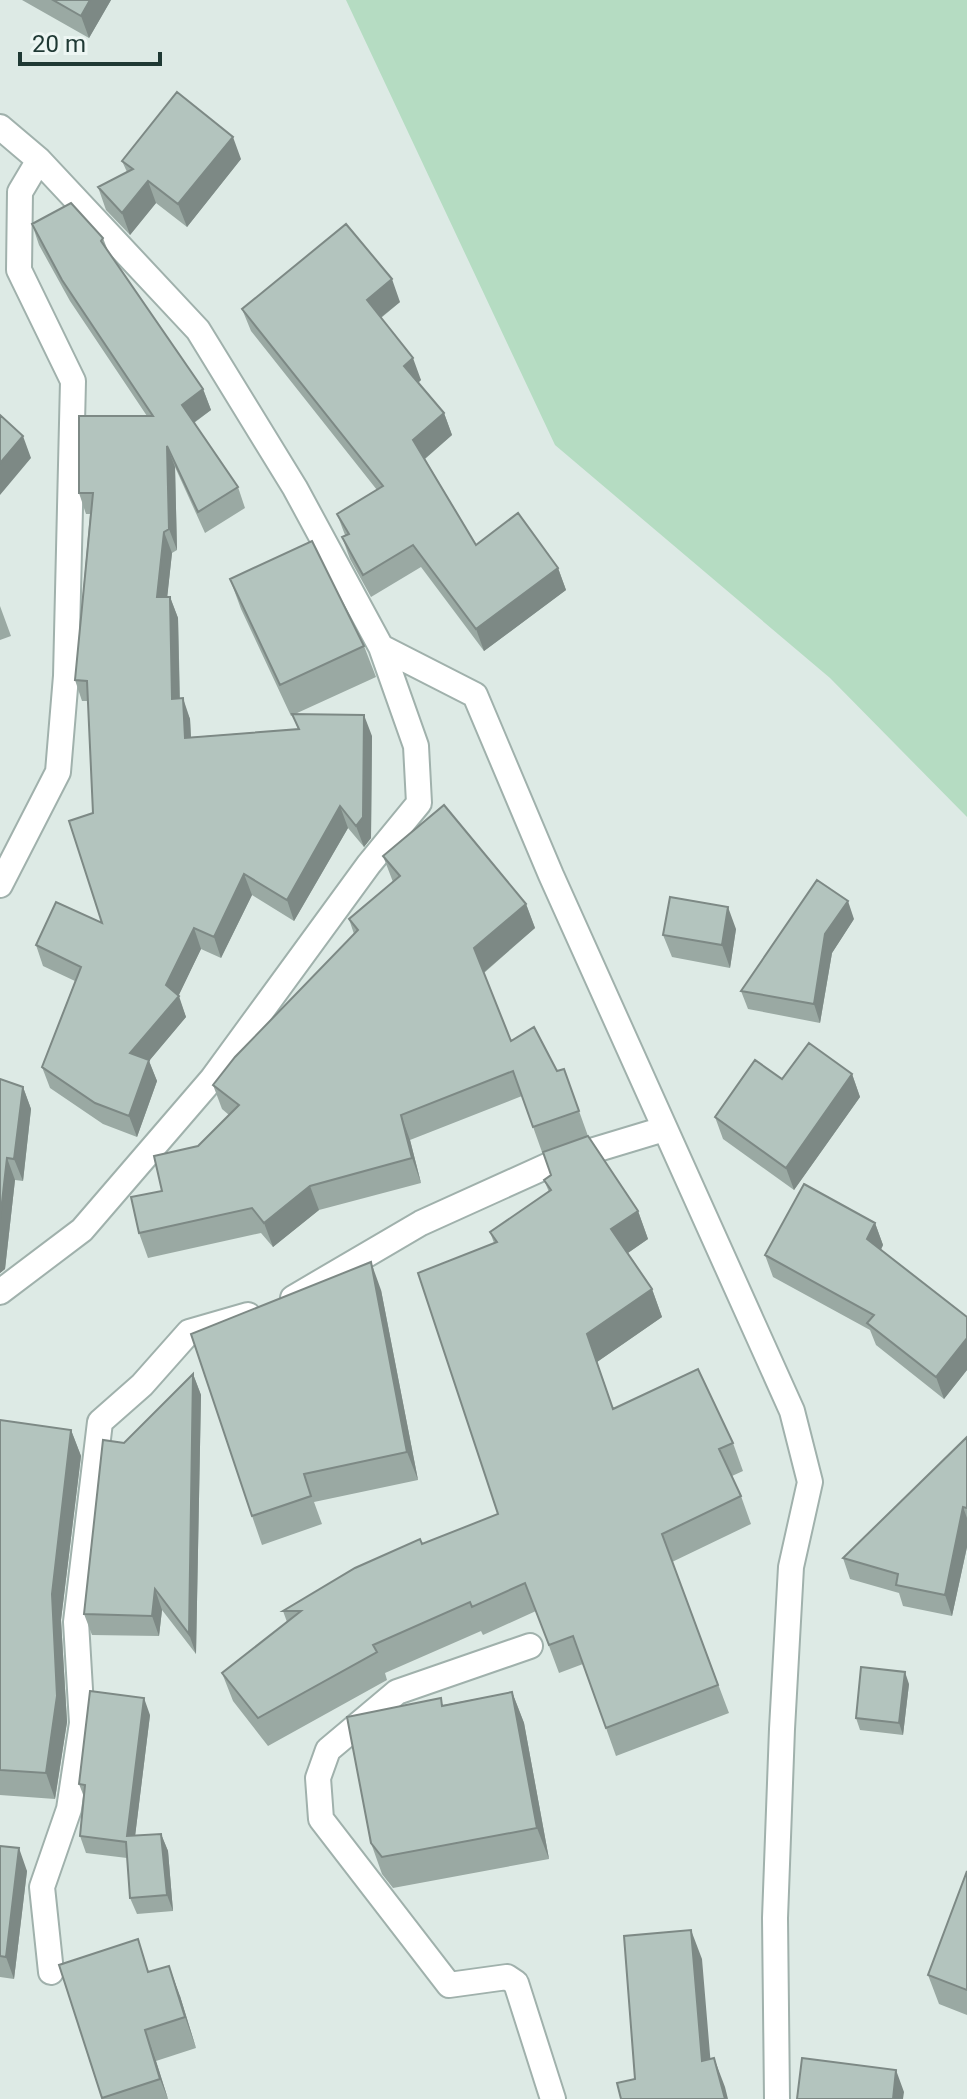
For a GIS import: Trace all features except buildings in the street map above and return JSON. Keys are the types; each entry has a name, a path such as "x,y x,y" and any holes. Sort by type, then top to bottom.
{"street":[{"path":"0,127 39,160 198,330 295,488 381,647 416,746 419,803 202,1091 82,1230 0,1292"},
{"path":"0,885 58,772 66,676 73,381 19,270 20,192 39,160"},
{"path":"381,647 475,695 664,1129 792,1411 810,1482 791,1567 782,1729 775,1918 777,2099"},
{"path":"51,1972 42,1887 69,1809 82,1723 76,1622 100,1422 142,1385 189,1332 280,1305 421,1223 558,1161 664,1129"},
{"path":"530,1646 397,1692 328,1750 318,1778 321,1819 449,1985 507,1977 516,1983 553,2099"}],"green space":[{"path":"346,0 967,0 967,817 830,678 555,445"}]}
